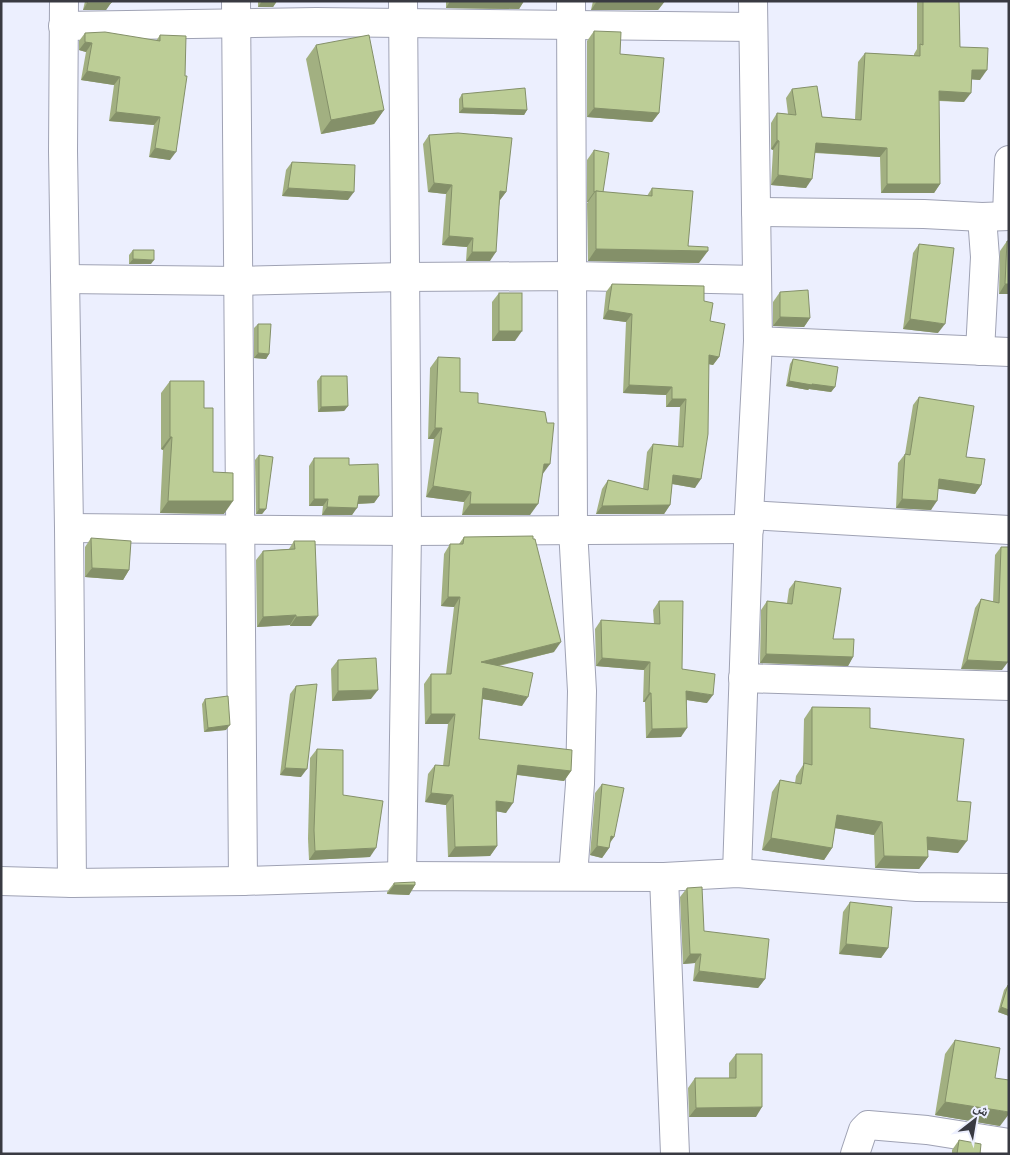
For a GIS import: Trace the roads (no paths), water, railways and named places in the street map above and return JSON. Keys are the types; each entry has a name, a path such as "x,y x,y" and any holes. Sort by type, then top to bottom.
{"street":[{"path":"236,12 243,881"},
{"path":"402,876 407,530 403,12"},
{"path":"72,883 63,13 753,14 758,341 749,522 737,873"},
{"path":"571,13 572,529 582,691 580,784 573,876"},
{"path":"980,351 985,257 999,217 1009,160"},
{"path":"756,212 999,217"},
{"path":"65,279 238,281 572,276 757,280"},
{"path":"758,341 1009,352"},
{"path":"69,528 572,529 749,522 1009,530"},
{"path":"743,678 1009,686"},
{"path":"1,881 72,883 243,881 402,876 664,877 737,873 917,887 1009,888"},
{"path":"664,877 675,1154"},
{"path":"855,1154 863,1130 868,1125 927,1130 1009,1143"}]}
